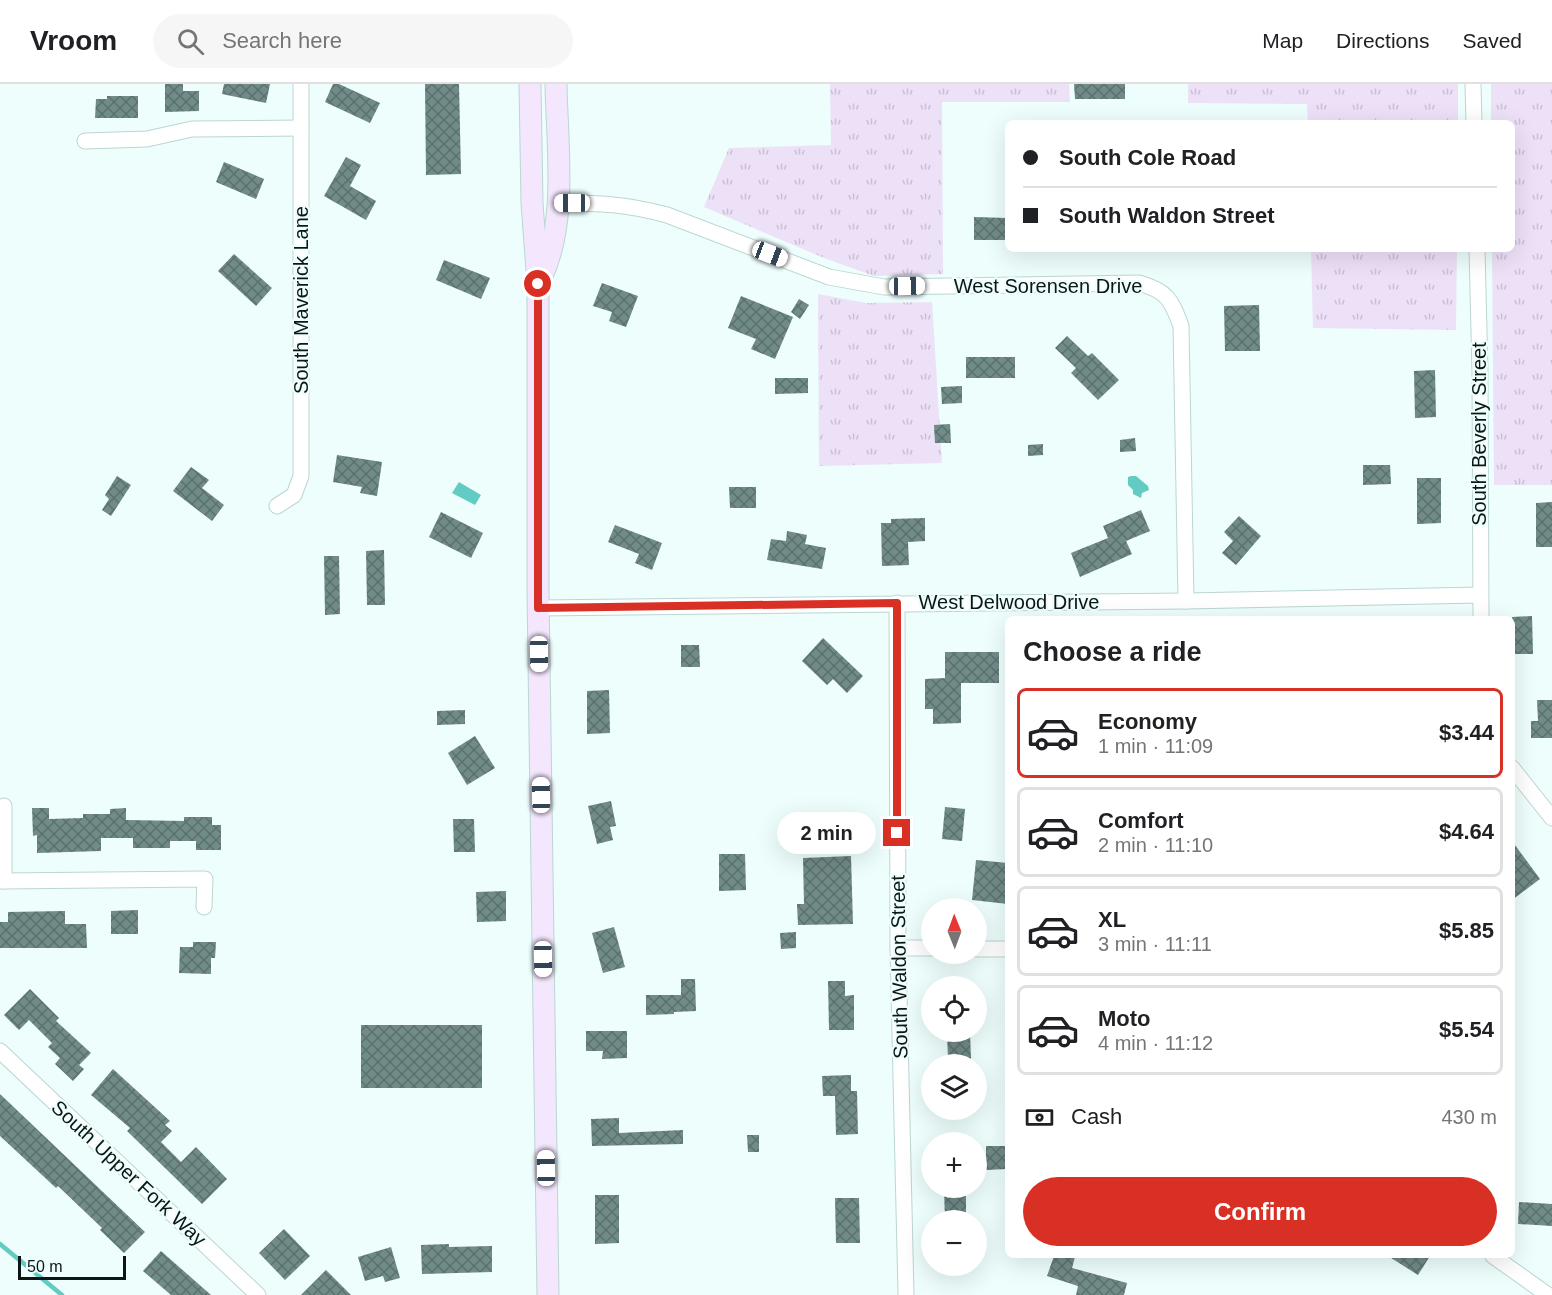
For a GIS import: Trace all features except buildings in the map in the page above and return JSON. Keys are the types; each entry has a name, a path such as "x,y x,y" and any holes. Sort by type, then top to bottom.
{"main road":[{"path":"530,84 532,195 538,284 538,608 548,1295"},
{"path":"538,284 550,260 558,203 556,84"},
{"path":"532,154 541,185 558,203"}],"street":[{"name":"South Maverick Lane","path":"277,506 294,495 301,476 301,84"},
{"path":"1473,84 1474,120"},
{"path":"85,141 147,139 192,129 301,128"},
{"name":"West Sorensen Drive","path":"558,203 618,204 649,210 829,277 884,287 1139,283 1157,288 1172,301 1181,326 1186,601"},
{"name":"South Beverly Street","path":"1477,252 1481,616"},
{"name":"West Delwood Drive","path":"538,608 1186,601 1480,595"},
{"name":"South Waldon Street","path":"897,603 898,948 906,1295"},
{"path":"1515,772 1552,818"},
{"path":"4,806 2,881 205,879 204,907"},
{"path":"898,948 921,948"},
{"path":"987,949 1005,949"},
{"name":"South Upper Fork Way","path":"0,1051 258,1295"},
{"path":"1496,1258 1548,1295"}],"green space":[{"path":"830,84 1069,84 1070,102 942,102 943,274 874,276 824,258 704,207 729,148 831,145"},
{"path":"1188,84 1458,84 1458,120 1308,120 1307,104 1188,103"},
{"path":"1491,84 1552,84 1552,485 1494,485 1492,252 1515,252 1515,120 1491,120"},
{"path":"1311,252 1457,252 1456,330 1313,328"},
{"path":"818,294 866,303 932,302 942,463 819,466"}],"water":[{"path":"1136,476 1148,486 1149,490 1142,493 1141,498 1133,494 1133,490 1128,485 1128,477"},
{"path":"459,482 481,495 475,505 452,493"}],"waterway":[{"path":"0,1244 62,1295"}],"route":[{"path":"538,284 538,608 897,603 897,833"}]}
